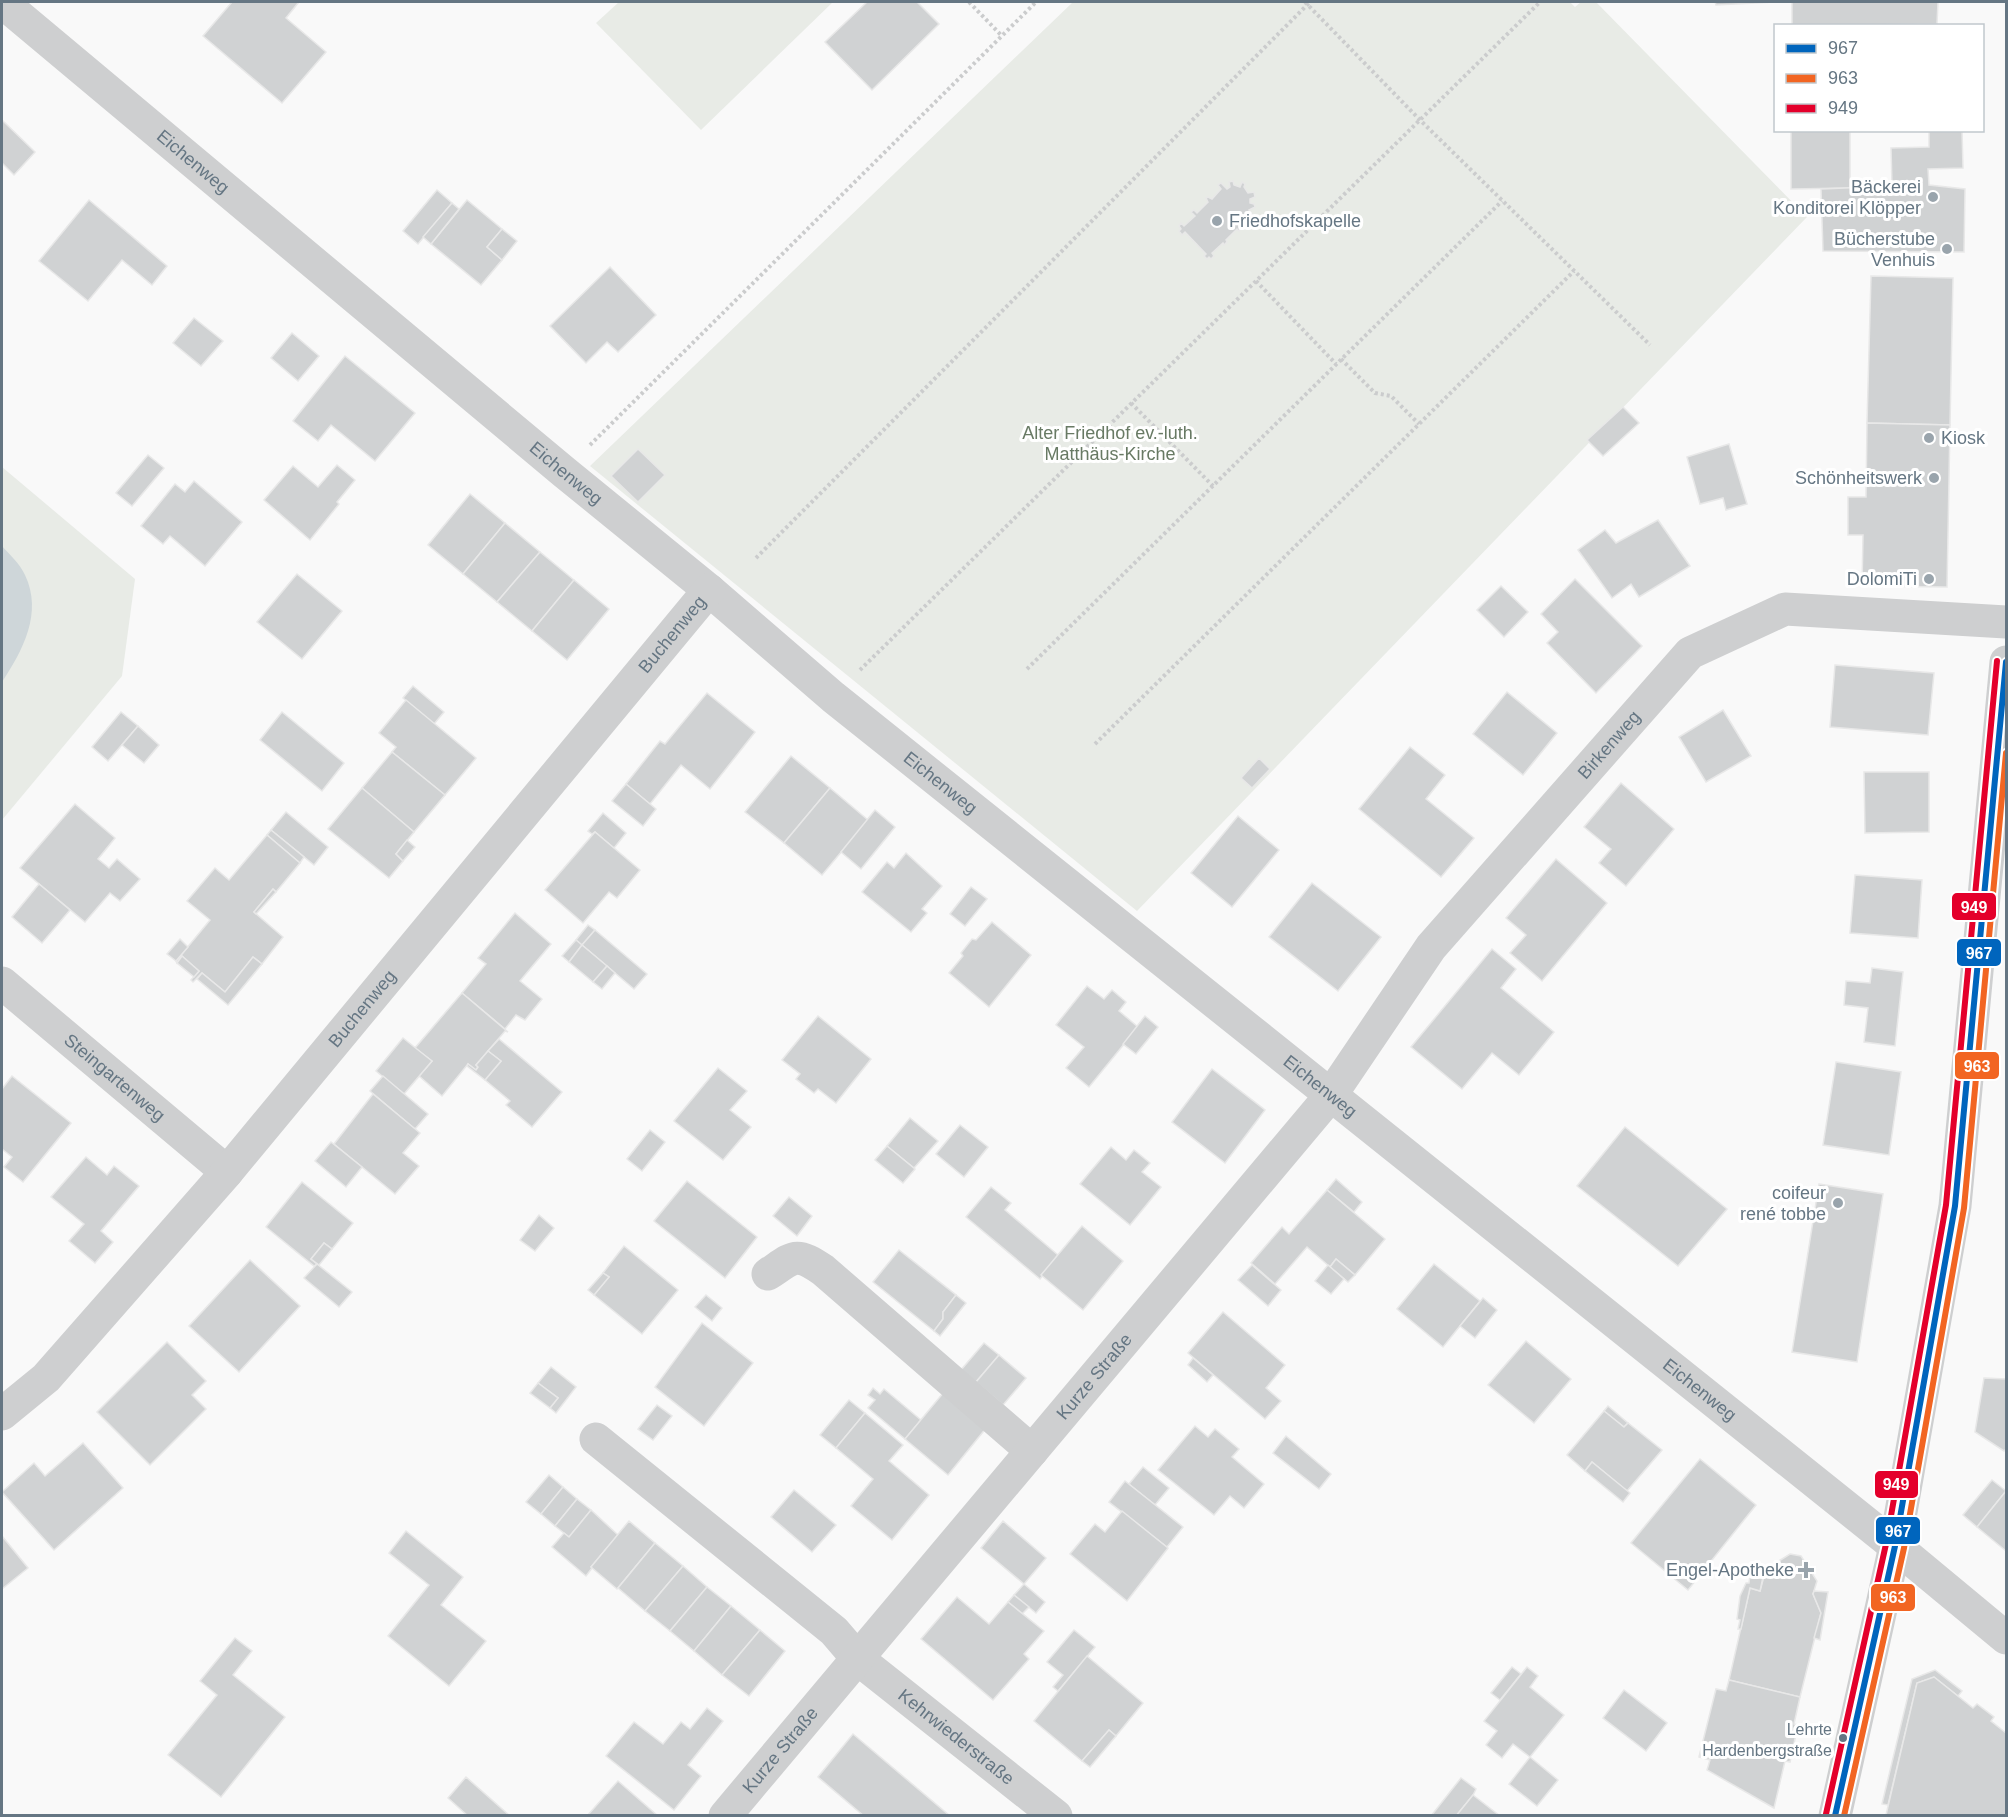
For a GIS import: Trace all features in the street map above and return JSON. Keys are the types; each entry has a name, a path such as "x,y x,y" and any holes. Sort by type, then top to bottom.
{"street":[{"name":"Eichenweg","path":"2,2 564,472 709,590 833,697 2007,1638"},
{"name":"Buchenweg","path":"2,1414 46,1378 227,1172 709,590"},
{"name":"Birkenweg","path":"1331,1095 1431,947 1690,653 1785,609 2006,622"},
{"path":"2007,613 2007,637"},
{"path":"1835,1815 1894,1546 1955,1206 2007,662"},
{"name":"Steingartenweg","path":"2,983 227,1172"},
{"name":"Kurze Straße","path":"724,1815 858,1659 1331,1095"},
{"path":"768,1274 791,1259 805,1258 823,1270 1032,1451"},
{"path":"596,1439 834,1631 858,1659"},
{"name":"Kehrwiederstraße","path":"858,1659 1056,1815"}],"path":[{"path":"969,2 1001,35"},
{"path":"564,472 1036,2"},
{"path":"756,558 1308,2 1420,120 1650,345"},
{"path":"833,697 1540,2"},
{"path":"1027,669 1502,201"},
{"path":"1095,744 1574,271"},
{"path":"1256,281 1336,364"},
{"path":"1341,359 1375,393 1390,396 1419,424"},
{"path":"1131,403 1213,486"}],"green space":[{"path":"619,2 833,2 701,130 596,23"},
{"name":"Alter Friedhof ev.-luth. Matthäus-Kirche","path":"1073,2 1570,2 1575,7 1581,2 1596,2 1807,217 1137,911 590,466"},
{"path":"2,467 135,579 122,676 2,820"}],"shaded area":[{"path":"2,546 23,571 30,589 32,603 28,631 17,657 2,682"}],"building":[{"path":"232,2 299,2 286,18 326,52 282,103 203,36"},
{"path":"867,2 917,2 939,24 872,90 825,42"},
{"path":"1715,2 1775,2 1716,5"},
{"path":"1792,2 1938,2 1937,24 1792,24"},
{"path":"2,120 35,152 14,175 2,163"},
{"path":"1791,132 1850,132 1850,188 1791,189"},
{"path":"1929,132 1962,132 1963,168 1928,169 1929,185 1965,189 1964,252 1823,251 1821,189 1892,186 1891,148 1929,147"},
{"name":"Friedhofskapelle","path":"1233,181 1234,185 1240,187 1242,182 1245,184 1244,187 1248,193 1254,192 1255,197 1250,199 1250,203 1255,207 1249,210 1254,216 1251,218 1250,216 1239,226 1241,228 1239,231 1237,229 1224,245 1223,243 1212,253 1214,256 1211,259 1209,257 1207,259 1204,256 1206,254 1185,232 1182,235 1179,226 1181,223 1184,226 1195,216 1191,212 1194,210 1197,213 1208,202 1206,198 1212,199 1221,189 1218,185 1221,183 1227,189 1230,187 1229,182"},
{"path":"437,190 452,203 418,244 403,231"},
{"path":"89,200 167,266 152,285 122,260 88,301 39,261"},
{"path":"467,200 502,229 487,247 502,260 481,285 431,244"},
{"path":"452,203 459,209 431,244 423,237"},
{"path":"502,229 517,241 502,260 487,247"},
{"path":"610,267 656,315 618,352 607,342 586,363 550,326"},
{"path":"1871,276 1953,278 1950,425 1867,423"},
{"path":"194,318 223,341 201,366 173,343"},
{"path":"292,333 319,356 298,381 271,358"},
{"path":"345,356 415,413 375,461 331,425 318,441 293,421"},
{"path":"1623,407 1639,423 1603,456 1587,440"},
{"path":"1867,423 1950,425 1947,587 1862,586 1863,535 1848,535 1848,497 1866,497"},
{"path":"1729,444 1747,504 1726,510 1723,498 1700,504 1687,457"},
{"path":"638,449 665,475 638,502 611,476"},
{"path":"148,455 164,468 132,506 116,493"},
{"path":"337,465 355,480 310,540 264,500 293,466 318,487"},
{"path":"194,481 242,522 205,566 170,536 163,544 141,526 175,484 185,492"},
{"path":"470,494 505,523 463,574 428,545"},
{"path":"1658,520 1690,566 1639,597 1631,584 1612,598 1578,550 1605,530 1616,543"},
{"path":"505,523 540,552 497,602 463,574"},
{"path":"540,552 574,580 532,631 497,602"},
{"path":"297,574 342,611 302,659 257,622"},
{"path":"1575,579 1642,646 1596,693 1547,643 1558,632 1541,614"},
{"path":"574,580 609,609 567,660 532,631"},
{"path":"1501,586 1528,612 1504,637 1477,610"},
{"path":"1835,665 1934,673 1928,735 1830,727"},
{"path":"413,686 444,712 434,724 403,698"},
{"path":"1507,692 1557,733 1523,775 1473,734"},
{"path":"707,693 755,732 710,789 681,765 650,804 626,784 660,741 665,744"},
{"path":"406,700 476,758 445,795 392,752 396,747 379,733"},
{"path":"1723,710 1751,756 1706,782 1679,737"},
{"path":"121,712 138,726 108,761 92,747"},
{"path":"282,712 344,763 322,791 260,740"},
{"path":"138,726 159,745 144,763 122,745"},
{"path":"1410,747 1445,775 1426,799 1474,838 1441,877 1359,809"},
{"path":"392,752 445,795 414,832 362,788"},
{"path":"791,756 830,788 784,843 745,812"},
{"path":"1259,758 1270,769 1252,788 1241,778"},
{"path":"1864,772 1929,772 1929,832 1865,833"},
{"path":"1621,783 1674,829 1626,886 1599,863 1611,849 1584,827"},
{"path":"626,784 656,809 643,826 612,801"},
{"path":"362,788 414,832 396,854 403,861 389,878 328,829"},
{"path":"830,788 868,820 822,875 784,843"},
{"path":"75,804 115,838 98,859 109,868 117,859 140,879 120,901 110,893 85,922 20,868"},
{"path":"875,810 895,827 861,869 841,852"},
{"path":"286,812 328,847 314,865 271,830"},
{"path":"603,813 626,833 614,848 595,832 592,834 588,831"},
{"path":"1238,816 1279,850 1232,907 1191,873"},
{"path":"271,830 304,857 300,863 267,835"},
{"path":"595,832 640,870 617,898 609,892 583,923 545,890"},
{"path":"267,835 300,863 276,892 273,889 254,912 283,937 262,964 253,957 225,992 202,973 193,982 191,980 199,971 182,956 177,963 176,961 210,920 187,901 215,868 229,880"},
{"path":"407,840 415,847 403,861 396,854"},
{"path":"906,853 942,886 922,909 927,913 911,932 862,892 887,862 894,868"},
{"path":"1556,859 1607,903 1542,981 1510,953 1526,935 1506,918"},
{"path":"1855,875 1922,880 1918,938 1850,933"},
{"path":"1312,883 1381,937 1338,991 1269,937"},
{"path":"39,884 70,910 42,943 12,917"},
{"path":"971,887 987,899 965,926 950,914"},
{"path":"273,889 276,892 256,914 254,912"},
{"path":"515,913 551,944 520,981 542,999 525,1020 516,1015 505,1029 462,993 486,964 478,958"},
{"path":"992,922 1031,955 989,1007 949,973 963,956 961,953 972,939 976,940"},
{"path":"588,925 595,930 582,945 576,940"},
{"path":"595,930 647,974 634,989 582,945"},
{"path":"180,939 188,947 176,961 167,954"},
{"path":"576,940 582,945 569,962 562,956"},
{"path":"582,945 607,966 593,982 569,962"},
{"path":"1492,949 1516,969 1501,988 1554,1032 1519,1075 1492,1053 1462,1089 1411,1047"},
{"path":"182,956 199,971 194,977 177,963"},
{"path":"253,957 262,964 228,1005 197,979 202,973 225,992"},
{"path":"607,966 615,973 602,989 593,982"},
{"path":"1872,968 1903,972 1895,1046 1864,1042 1868,1008 1844,1005 1846,981 1870,983"},
{"path":"1087,986 1104,999 1112,990 1126,1002 1119,1011 1138,1027 1089,1087 1066,1068 1084,1047 1056,1025"},
{"path":"462,993 508,1032 505,1031 476,1065 478,1067 476,1070 468,1064 442,1096 419,1076 432,1061 415,1048"},
{"path":"818,1016 871,1059 836,1103 818,1089 814,1093 796,1079 800,1074 782,1060"},
{"path":"1145,1016 1158,1027 1136,1054 1123,1044"},
{"path":"403,1038 432,1061 404,1094 376,1071"},
{"path":"499,1039 562,1092 532,1127 506,1105 510,1101 485,1080 501,1061 488,1051"},
{"path":"488,1051 501,1061 485,1080 467,1066 468,1064 476,1070 478,1067 476,1065"},
{"path":"1836,1062 1901,1072 1889,1155 1823,1145"},
{"path":"718,1068 747,1091 730,1110 751,1127 723,1160 674,1121"},
{"path":"1212,1069 1265,1110 1225,1163 1172,1122"},
{"path":"12,1076 71,1123 23,1182 4,1167 12,1157 2,1149 2,1089"},
{"path":"383,1076 428,1114 415,1129 370,1091"},
{"path":"373,1094 420,1133 403,1153 419,1166 395,1194 334,1144"},
{"path":"910,1118 938,1141 914,1168 887,1146"},
{"path":"960,1125 988,1147 964,1177 936,1154"},
{"path":"1625,1127 1727,1209 1678,1266 1577,1186"},
{"path":"650,1130 665,1142 642,1171 627,1159"},
{"path":"331,1142 362,1167 346,1187 315,1161"},
{"path":"887,1146 915,1169 903,1183 875,1160"},
{"path":"1111,1147 1126,1160 1134,1150 1150,1163 1142,1172 1161,1187 1130,1225 1080,1184"},
{"path":"86,1157 107,1175 114,1166 139,1186 101,1231 113,1242 95,1263 69,1241 84,1224 51,1197"},
{"path":"1336,1179 1362,1202 1354,1212 1327,1190"},
{"path":"687,1181 757,1237 725,1278 654,1221"},
{"path":"302,1182 353,1223 332,1249 324,1243 311,1259 317,1264 314,1266 266,1227"},
{"path":"1819,1184 1883,1194 1857,1362 1792,1352"},
{"path":"991,1187 1011,1203 1005,1210 1058,1255 1040,1279 966,1217"},
{"path":"1327,1190 1385,1239 1355,1275 1336,1259 1330,1267 1307,1247 1275,1284 1251,1263 1282,1227 1289,1234"},
{"path":"789,1197 812,1216 797,1236 773,1216"},
{"path":"539,1215 554,1228 535,1251 520,1240"},
{"path":"1082,1226 1123,1261 1083,1310 1041,1275"},
{"path":"324,1243 332,1249 319,1265 311,1259"},
{"path":"624,1246 678,1290 642,1334 594,1295 609,1277 603,1273"},
{"path":"899,1250 956,1295 943,1312 943,1319 934,1331 873,1282"},
{"path":"1336,1259 1355,1275 1348,1282 1330,1267"},
{"path":"250,1260 300,1306 239,1372 189,1326"},
{"path":"317,1264 352,1292 339,1307 304,1278"},
{"path":"1434,1264 1480,1301 1443,1347 1397,1309"},
{"path":"1252,1265 1281,1290 1268,1306 1238,1280"},
{"path":"1328,1265 1344,1279 1331,1294 1315,1281"},
{"path":"603,1273 609,1277 594,1295 588,1290"},
{"path":"706,1295 722,1308 712,1321 695,1307"},
{"path":"956,1295 966,1303 940,1336 934,1331 943,1319 943,1312"},
{"path":"1483,1298 1497,1310 1475,1338 1460,1326"},
{"path":"1223,1312 1285,1365 1266,1388 1281,1401 1265,1419 1188,1353"},
{"path":"702,1323 753,1363 704,1426 655,1387"},
{"path":"1526,1341 1571,1379 1534,1423 1488,1385"},
{"path":"167,1342 206,1381 192,1395 206,1409 150,1465 97,1412"},
{"path":"984,1343 999,1355 976,1382 961,1370"},
{"path":"999,1355 1026,1378 1003,1405 976,1382"},
{"path":"1193,1358 1213,1375 1207,1382 1188,1365"},
{"path":"551,1367 576,1387 556,1413 550,1408 558,1398 538,1383"},
{"path":"1984,1378 2006,1379 2006,1449 2004,1451 1975,1432"},
{"path":"538,1383 558,1398 550,1408 530,1393"},
{"path":"873,1388 880,1394 884,1389 921,1420 905,1439 868,1408 875,1400 868,1395"},
{"path":"944,1392 987,1427 948,1475 905,1439"},
{"path":"849,1400 865,1413 836,1448 820,1435"},
{"path":"657,1405 672,1416 653,1440 638,1429"},
{"path":"1608,1406 1628,1423 1624,1427 1604,1411"},
{"path":"1604,1411 1624,1427 1628,1423 1662,1450 1627,1491 1592,1462 1585,1471 1567,1455"},
{"path":"865,1413 903,1445 889,1461 929,1495 892,1540 851,1506 873,1479 836,1448"},
{"path":"1195,1426 1208,1437 1215,1429 1239,1449 1232,1457 1264,1484 1244,1508 1230,1496 1214,1515 1158,1470"},
{"path":"1286,1436 1331,1474 1319,1489 1273,1453"},
{"path":"83,1443 123,1488 54,1550 2,1492 34,1463 45,1476"},
{"path":"1700,1459 1756,1505 1688,1590 1631,1543"},
{"path":"1592,1462 1630,1493 1623,1502 1585,1471"},
{"path":"1143,1467 1169,1488 1155,1505 1129,1484"},
{"path":"549,1475 563,1487 541,1514 526,1502"},
{"path":"1992,1480 2006,1491 1977,1527 1963,1515"},
{"path":"1125,1481 1183,1527 1167,1547 1109,1502"},
{"path":"563,1487 577,1499 555,1526 541,1514"},
{"path":"794,1490 836,1525 812,1552 771,1517"},
{"path":"2006,1491 2006,1551 1977,1527"},
{"path":"577,1499 591,1510 569,1537 555,1526"},
{"path":"591,1510 618,1535 586,1576 552,1547 564,1533 569,1537"},
{"path":"1122,1511 1168,1548 1127,1601 1070,1554 1095,1524 1105,1532"},
{"path":"629,1521 655,1543 617,1589 591,1567"},
{"path":"1003,1521 1046,1558 1024,1584 981,1548"},
{"path":"406,1531 463,1577 441,1605 486,1641 449,1686 388,1636 429,1585 389,1553"},
{"path":"2,1536 28,1568 2,1589"},
{"path":"655,1543 683,1566 645,1611 618,1588"},
{"path":"1790,1554 1801,1556 1817,1581 1813,1594 1821,1613 1800,1697 1729,1680 1750,1588 1760,1591 1766,1569"},
{"path":"683,1566 707,1587 670,1631 645,1611"},
{"path":"1750,1575 1763,1577 1760,1591 1750,1588 1741,1629 1738,1629 1740,1596 1746,1583 1749,1583"},
{"path":"1024,1584 1045,1602 1036,1613 1014,1595"},
{"path":"707,1587 731,1606 694,1651 670,1631"},
{"path":"1814,1591 1828,1592 1820,1640 1814,1638 1821,1613 1813,1594"},
{"path":"1014,1595 1029,1607 1022,1614 1008,1602"},
{"path":"957,1597 989,1624 1008,1602 1044,1631 1024,1654 1029,1659 993,1700 921,1639"},
{"path":"731,1606 760,1630 722,1675 694,1651"},
{"path":"760,1630 785,1651 749,1696 722,1675"},
{"path":"1074,1630 1095,1647 1058,1691 1053,1687 1063,1675 1047,1662"},
{"path":"235,1638 252,1651 233,1675 285,1717 221,1797 168,1755 217,1695 200,1681"},
{"path":"1087,1656 1143,1703 1116,1736 1109,1730 1082,1761 1034,1721"},
{"path":"1512,1667 1521,1674 1500,1700 1491,1693"},
{"path":"1527,1667 1538,1676 1530,1687 1564,1715 1530,1757 1513,1744 1502,1758 1486,1745 1497,1731 1484,1721"},
{"path":"1935,1670 1962,1691 1958,1696 1934,1677 1917,1683 1888,1805 1882,1804 1912,1679"},
{"path":"1934,1677 1973,1708 1977,1704 1994,1717 1991,1721 2006,1733 2006,1816 1886,1815 1917,1683"},
{"path":"1729,1680 1800,1697 1794,1724 1798,1725 1790,1762 1785,1761 1774,1808 1707,1770 1710,1760 1699,1757 1716,1689 1726,1691"},
{"path":"1624,1690 1667,1723 1646,1751 1603,1718"},
{"path":"707,1708 723,1721 688,1765 701,1776 674,1810 606,1756 634,1722 663,1744 681,1722 690,1729"},
{"path":"1109,1730 1116,1736 1090,1767 1082,1761"},
{"path":"853,1734 950,1816 864,1816 818,1777"},
{"path":"1530,1757 1558,1780 1537,1806 1509,1784"},
{"path":"466,1777 510,1816 468,1816 448,1798"},
{"path":"1461,1778 1476,1789 1473,1795 1456,1816 1431,1816"},
{"path":"618,1781 658,1816 587,1816"},
{"path":"1473,1795 1500,1816 1456,1816"}],"transit line":[{"name":"949","path":"1826,1814 1886,1544 1946,1205 1997,661"},
{"name":"967","path":"1835,1816 1895,1546 1955,1206 2006,662"},
{"name":"963","path":"1844,1816 1904,1548 1964,1208 2006,753"}],"place":[{"name":"Bäckerei Konditorei Klöpper","path":"1933,197"},
{"name":"Friedhofskapelle","path":"1217,221"},
{"name":"Bücherstube Venhuis","path":"1947,249"},
{"name":"Kiosk","path":"1929,438"},
{"name":"Schönheitswerk","path":"1934,478"},
{"name":"DolomiTi","path":"1929,579"},
{"name":"coifeur rené tobbe","path":"1838,1203"},
{"name":"Engel-Apotheke","path":"1806,1570"},
{"name":"Lehrte Hardenbergstraße","path":"1843,1738"}]}
